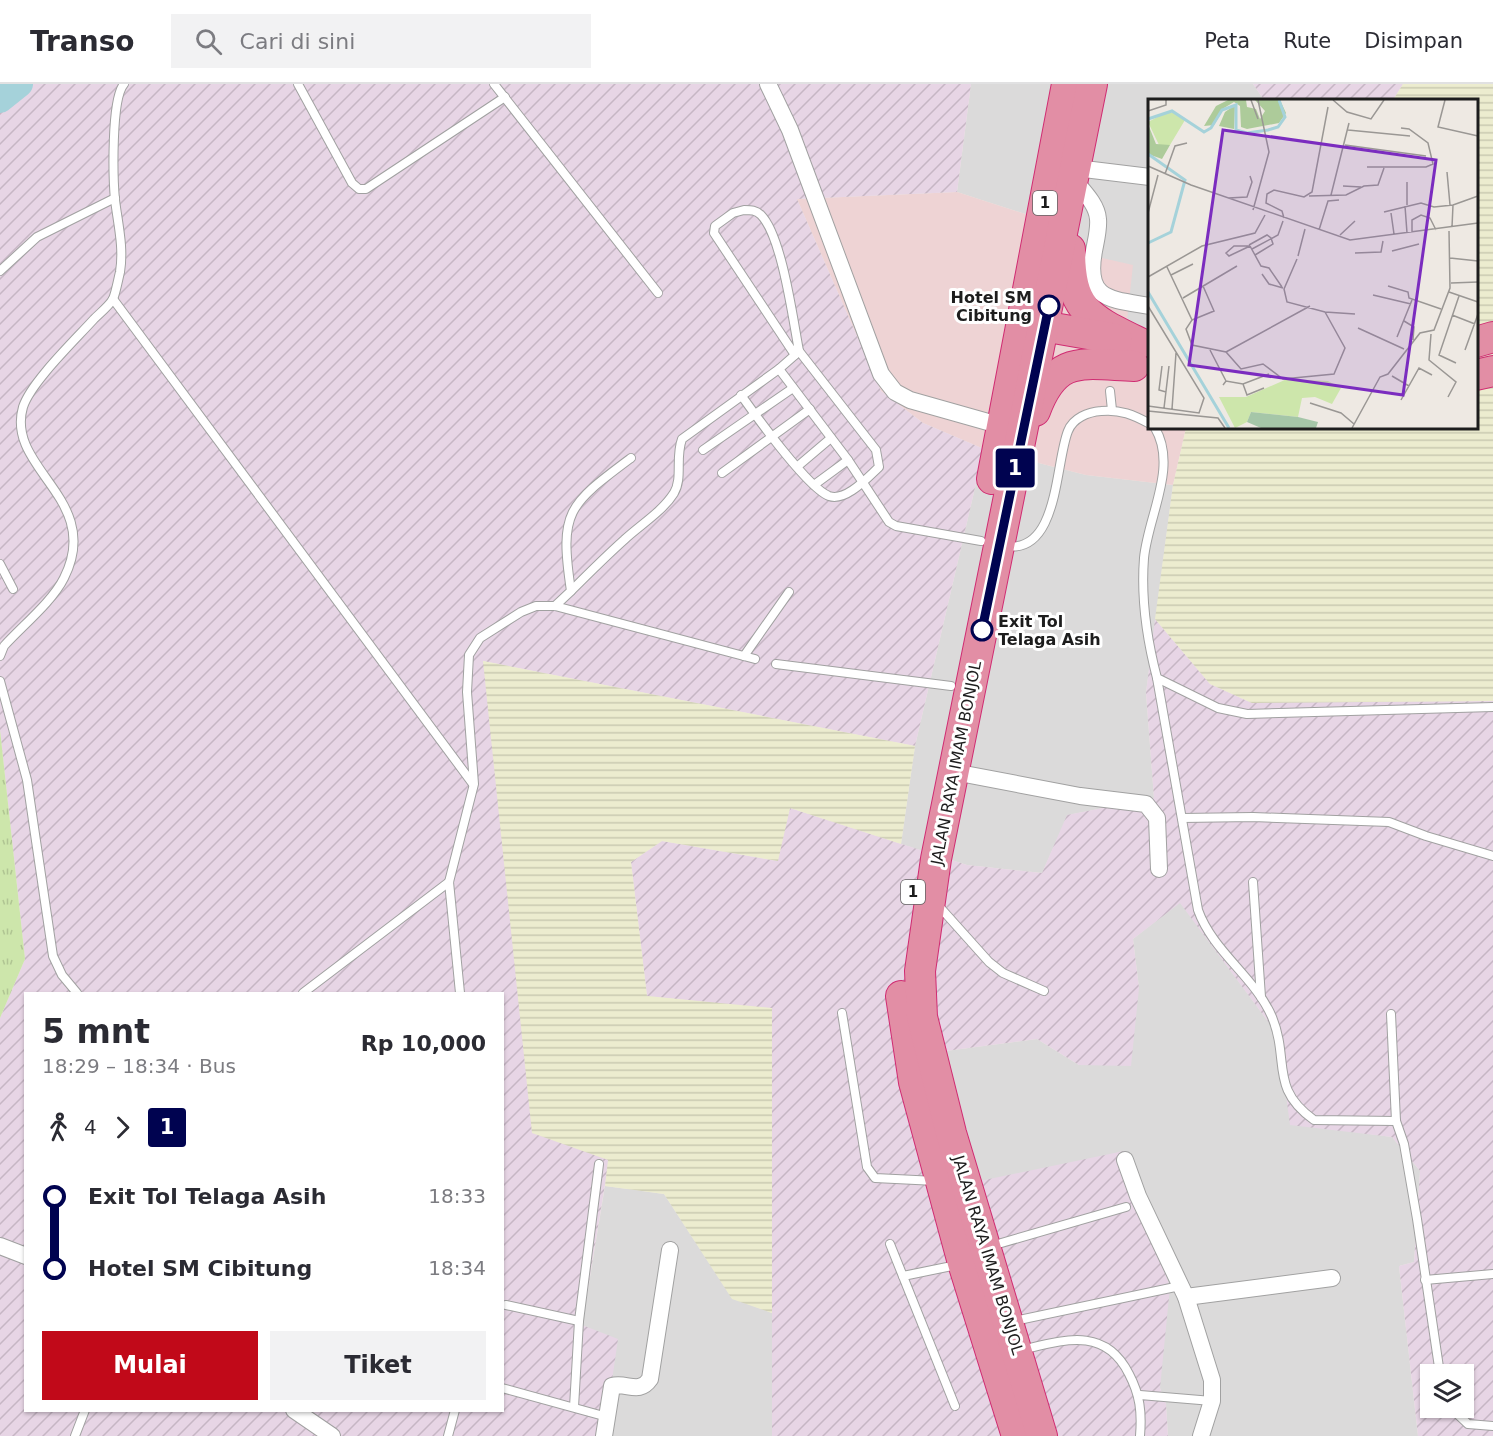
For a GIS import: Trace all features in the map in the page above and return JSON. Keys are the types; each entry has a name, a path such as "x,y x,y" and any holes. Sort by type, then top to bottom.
{"highway":[{"name":"JALAN RAYA IMAM BONJOL","path":"1042,1436 1008,1322 942,1182 914,1082 901,992 904,954 919,855 951,686 990,543 1017,457 1067,84"},
{"name":"JALAN RAYA IMAM BONJOL","path":"1017,1436 975,1255 951,1132 922,1017 920,970 936,859 954,772 990,543 1002,426 1032,334 1074,182 1092,84"},
{"path":"1074,182 1070,278 1074,294 1094,320 1143,355"},
{"path":"1032,334 1143,355"},
{"path":"1478,342 1493,338"},
{"path":"1017,457 1039,398 1049,381 1060,370 1080,364 1143,355"},
{"path":"1478,375 1493,371"}],"street":[{"path":"768,84 790,130 881,374 896,392 910,400 1002,426"},
{"path":"1074,182 1148,177"},
{"path":"1074,182 1091,201 1098,217 1091,270 1093,282 1099,294 1112,300 1148,306"},
{"path":"954,772 1080,796 1146,804 1157,818 1159,869"},
{"path":"1125,1160 1138,1196 1183,1292 1212,1380 1212,1401 1201,1436"},
{"path":"0,1246 24,1255"},
{"path":"604,1436 612,1386 644,1387 650,1379 670,1250"},
{"path":"1183,1292 1332,1278"},
{"path":"297,1412 332,1436"}],"lane":[{"path":"0,656 4,646 63,580 69,567 72,542 69,511 26,447 22,423 23,407 33,388 113,298 120,271 122,247 115,198 117,106 119,90 124,84"},
{"path":"298,84 352,183 359,189 366,189 505,97"},
{"path":"494,84 658,293"},
{"path":"0,271 38,237 115,198"},
{"path":"741,395 814,485 830,496 842,496 863,482 879,467 876,450 797,353 714,233 715,226 734,213 753,210 763,216 781,256 797,353"},
{"path":"113,298 474,784"},
{"path":"555,606 624,539 662,508 675,491 679,472 677,452 682,439 780,369 797,353"},
{"path":"780,369 848,460 889,522 896,526 1017,548 1034,539 1044,524 1056,492 1068,430 1077,418 1093,411 1112,410 1135,415 1148,423"},
{"path":"704,450 794,388"},
{"path":"1110,391 1112,410"},
{"path":"722,473 810,410"},
{"path":"1155,429 1165,459 1144,555 1143,576 1150,649 1203,923 1261,998 1275,1028 1284,1086 1290,1100 1314,1120 1396,1121"},
{"path":"798,466 831,438"},
{"path":"571,591 566,546 567,524 574,507 587,491 631,458"},
{"path":"814,485 848,460"},
{"path":"0,564 13,589"},
{"path":"744,656 789,592"},
{"path":"460,992 449,882 474,784 467,693 469,655 480,638 521,612 536,606 555,606 755,658"},
{"path":"776,664 951,686"},
{"path":"1157,678 1218,708 1247,714 1493,707"},
{"path":"0,681 27,780 53,956 62,975 76,992"},
{"path":"1182,818 1254,817 1389,822 1426,836 1493,856"},
{"path":"304,992 449,882"},
{"path":"1253,882 1261,998"},
{"path":"932,899 989,962 1003,973 1044,991"},
{"path":"842,1013 867,1167 871,1174 875,1178 942,1182"},
{"path":"1391,1014 1396,1121 1404,1144 1438,1364"},
{"path":"574,1407 579,1321 599,1164"},
{"path":"903,1276 1126,1207"},
{"path":"891,1245 955,1406"},
{"path":"1425,1280 1493,1274"},
{"path":"1008,1322 1183,1292"},
{"path":"506,1305 579,1321"},
{"path":"1018,1351 1065,1340 1101,1344 1120,1357 1140,1395 1140,1436"},
{"path":"504,1389 600,1414"},
{"path":"1140,1395 1212,1401"},
{"path":"75,1436 84,1412"},
{"path":"448,1436 454,1412"},
{"path":"1462,1418 1468,1424 1493,1426"}],"shaded area":[{"path":"0,84 971,84 957,192 797,199 881,391 923,423 984,449 915,746 483,661 609,1160 582,1325 618,1339 604,1436 0,1436 0,1018 25,959 0,730"},
{"path":"971,84 1253,84 1263,99 1148,99 1148,342 1044,245 1047,221 957,192"},
{"path":"1253,84 1403,84 1394,99 1263,99"},
{"path":"957,192 1047,221 1045,245 1133,265 1125,339 1148,343 1148,429 1186,429 1173,485 1086,475 984,449 923,423 881,391 797,199"},
{"path":"984,449 1086,475 1173,485 1146,693 1154,798 1068,815 1042,873 967,865 901,844 915,746"},
{"path":"1155,619 1210,684 1252,703 1493,701 1493,1436 1418,1436 1399,1266 1414,1262 1420,1171 1392,1137 1290,1125 1278,1035 1180,903 1133,939 1139,988 1131,1066 1079,1065 1037,1039 915,1055 951,1187 1124,1151 1170,1287 1160,1388 1166,1404 1168,1436 772,1436 772,1009 647,996 631,862 662,841 777,861 790,808 967,865 1042,873 1067,815 1154,798 1146,693"},
{"path":"1180,902 1278,1035 1362,1133 1392,1137 1420,1171 1414,1262 1399,1266 1418,1436 1168,1436 1166,1404 1160,1388 951,1187 915,1055 1037,1039 1079,1065 1139,988 1133,939"},
{"path":"605,1186 664,1194 732,1298 772,1313 772,1436 604,1436 582,1326"}],"green space":[{"path":"1403,84 1493,84 1493,701 1252,703 1210,684 1155,619 1173,485 1186,429 1478,429 1478,99 1394,99"},
{"path":"483,661 915,746 901,844 790,808 778,861 662,841 631,862 647,996 772,1008 772,1313 732,1299 664,1194 605,1186 608,1160 532,1133"},
{"path":"0,730 25,959 0,1018"}],"waterway":[{"path":"0,100 20,84"}],"bus line":[{"name":"1","path":"982,630 1049,306"}],"place":[{"name":"Hotel SM Cibitung","path":"1049,306"},
{"name":"Exit Tol Telaga Asih","path":"982,630"}]}
